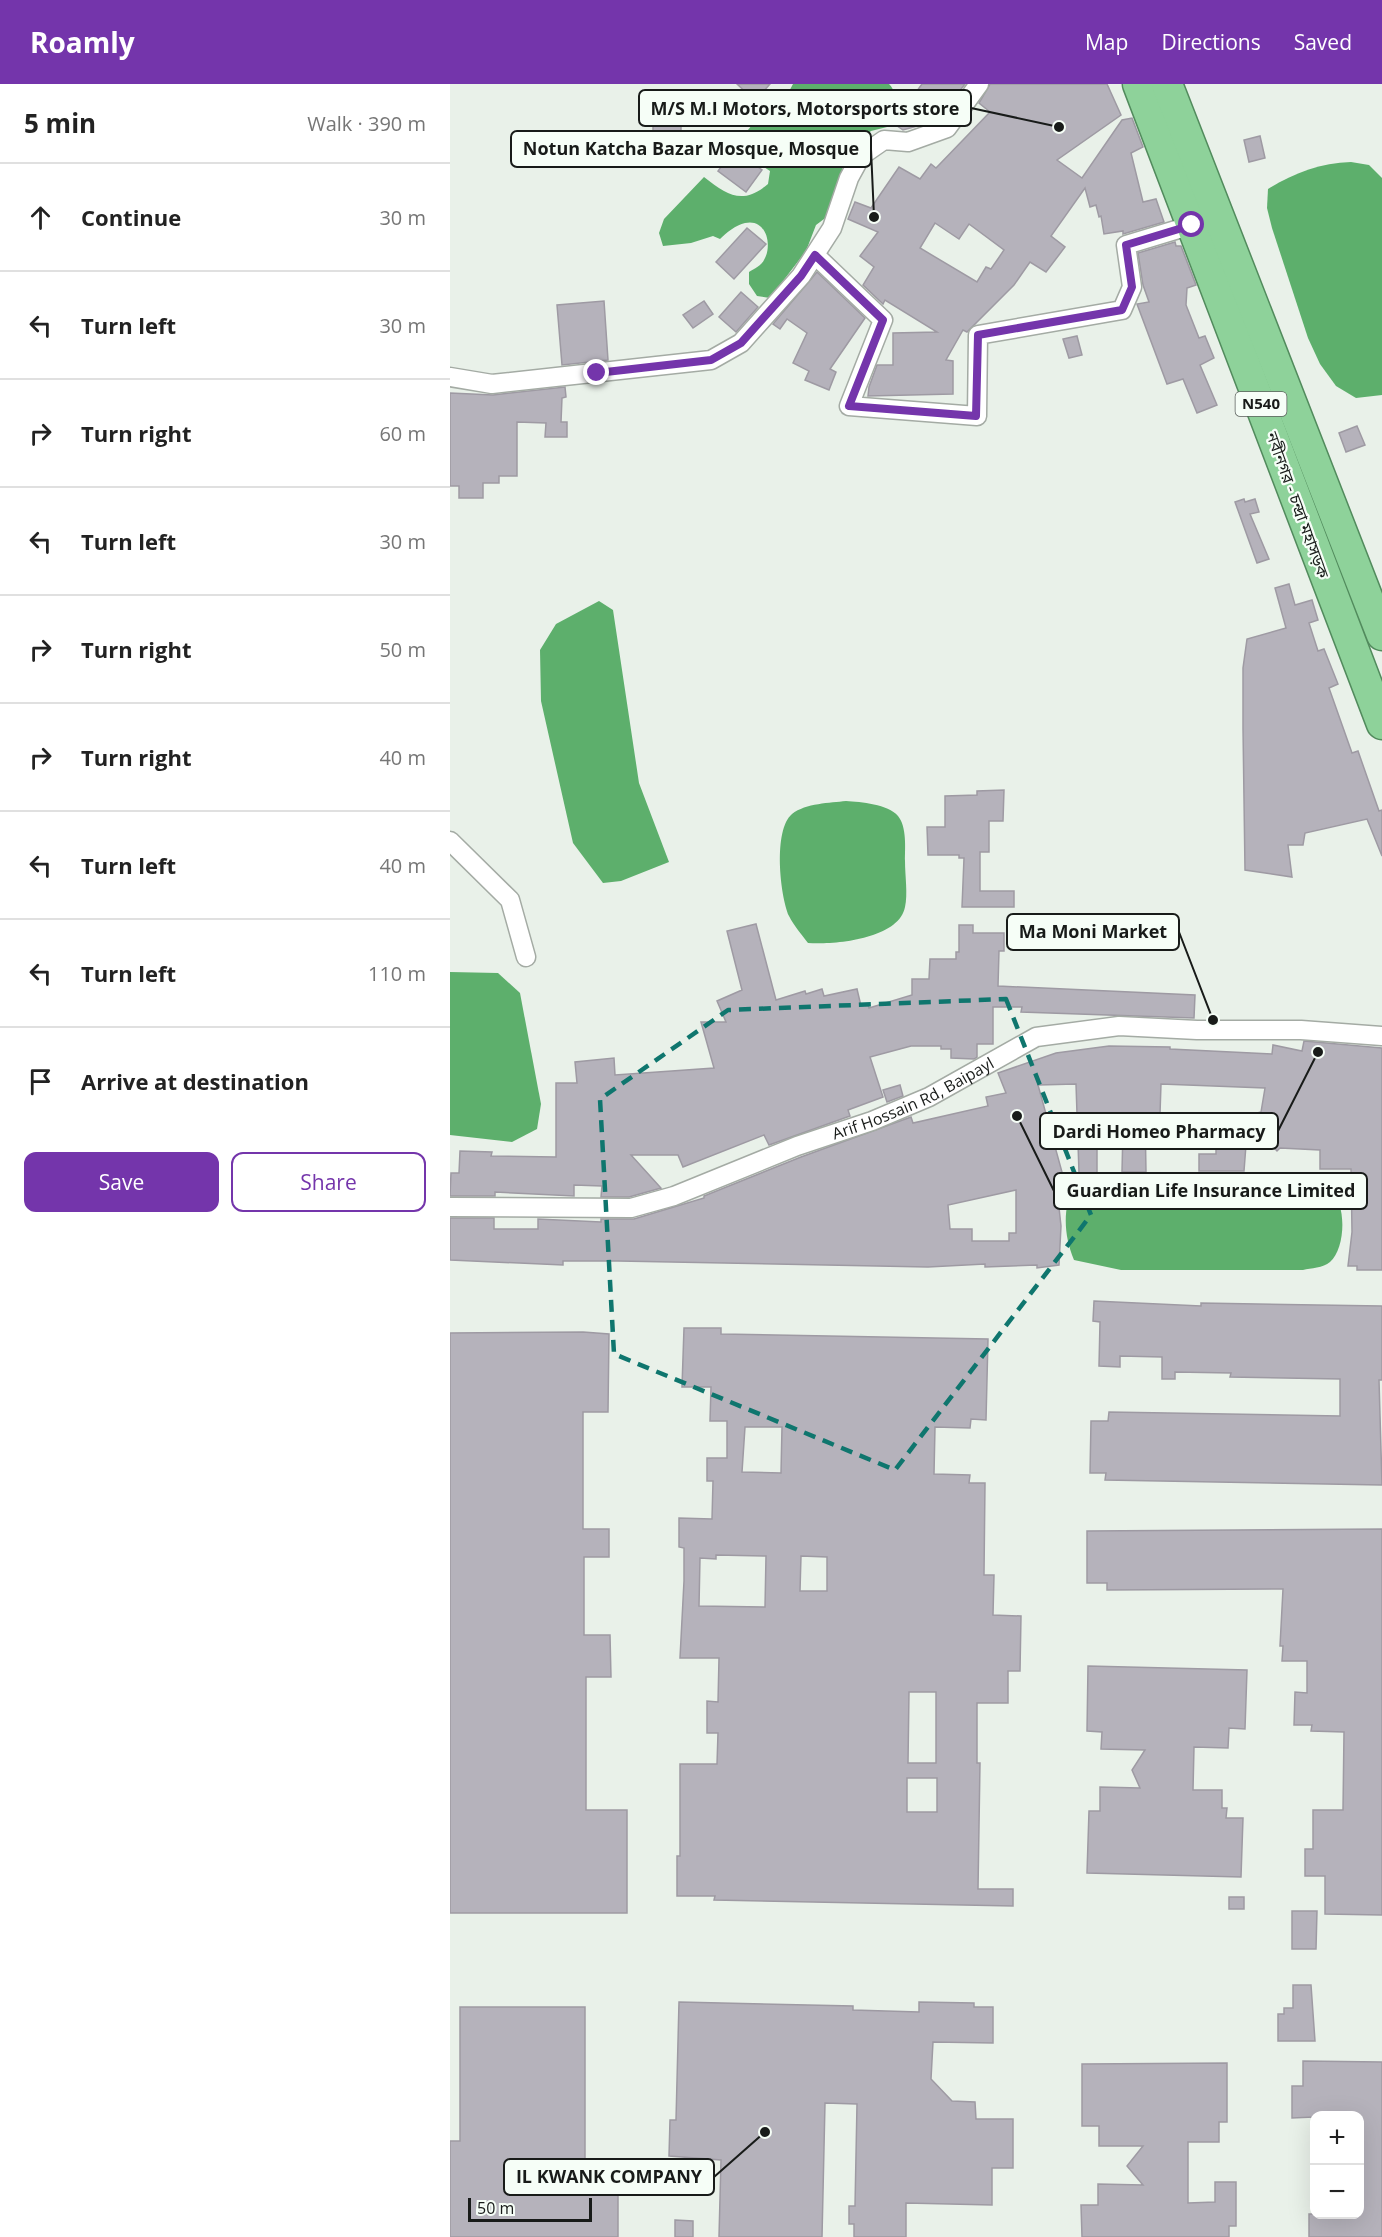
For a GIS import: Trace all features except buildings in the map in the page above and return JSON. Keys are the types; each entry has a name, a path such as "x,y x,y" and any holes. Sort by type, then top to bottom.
{"highway":[{"name":"নবীনগর - চন্দ্রা মহাসড়ক","path":"1138,84 1382,724"},
{"name":"নবীনগর - চন্দ্রা মহাসড়ক","path":"1167,84 1382,635"}],"street":[{"path":"450,377 492,384 711,360 741,343 801,276 832,228 849,178 861,156 884,140 908,142 946,128 979,84"},
{"path":"815,255 883,320 849,406 976,416 978,335 1122,310 1132,287 1126,245 1192,225"},
{"path":"450,841 510,900 526,957"},
{"name":"Arif Hossain Rd, Baipayl","path":"450,1207 631,1208 674,1196 797,1146 872,1121 929,1097 1036,1037 1119,1026 1197,1030 1301,1030 1382,1036"}],"highlighted area":[{"path":"1006,999 1091,1215 895,1470 614,1354 600,1099 728,1010"}],"shaded area":[{"path":"793,84 889,84 896,98 895,125 871,131 856,144 844,164 828,216 816,225 806,251 770,298 757,296 749,284 749,272 763,262 767,254 766,234 758,225 742,224 720,239 713,236 691,243 663,246 659,233 664,219 704,177 736,196 759,191 768,184 770,171 752,159 742,144 750,127 780,103"},
{"path":"1351,162 1369,165 1382,178 1382,395 1356,398 1336,386 1320,364 1308,338 1267,208 1268,189 1278,183 1318,167"},
{"path":"599,601 613,610 639,783 669,862 621,881 603,883 573,843 541,701 540,650 556,624"},
{"path":"846,801 881,806 894,812 901,821 905,838 905,907 900,918 879,933 849,941 808,943 791,920 786,906 780,863 782,834 786,822 798,810 818,804"},
{"path":"450,972 498,973 520,993 541,1104 537,1129 512,1142 450,1135"},
{"path":"1287,1175 1310,1179 1326,1185 1336,1196 1342,1215 1342,1236 1335,1255 1324,1266 1303,1270 1121,1270 1074,1260 1070,1250 1066,1231 1066,1211 1074,1182 1099,1177 1250,1180"}],"place":[{"name":"M/S M.I Motors, Motorsports store","path":"1059,127"},
{"name":"Notun Katcha Bazar Mosque, Mosque","path":"874,217"},
{"name":"Ma Moni Market","path":"1213,1020"},
{"name":"Dardi Homeo Pharmacy","path":"1318,1052"},
{"name":"Guardian Life Insurance Limited","path":"1017,1116"},
{"name":"IL KWANK COMPANY","path":"765,2132"}],"route":[{"path":"597,373 711,360 741,343 766,318 801,276 815,255 883,320 849,406 976,416 978,335 1122,310 1132,287 1126,245 1192,225"}]}
